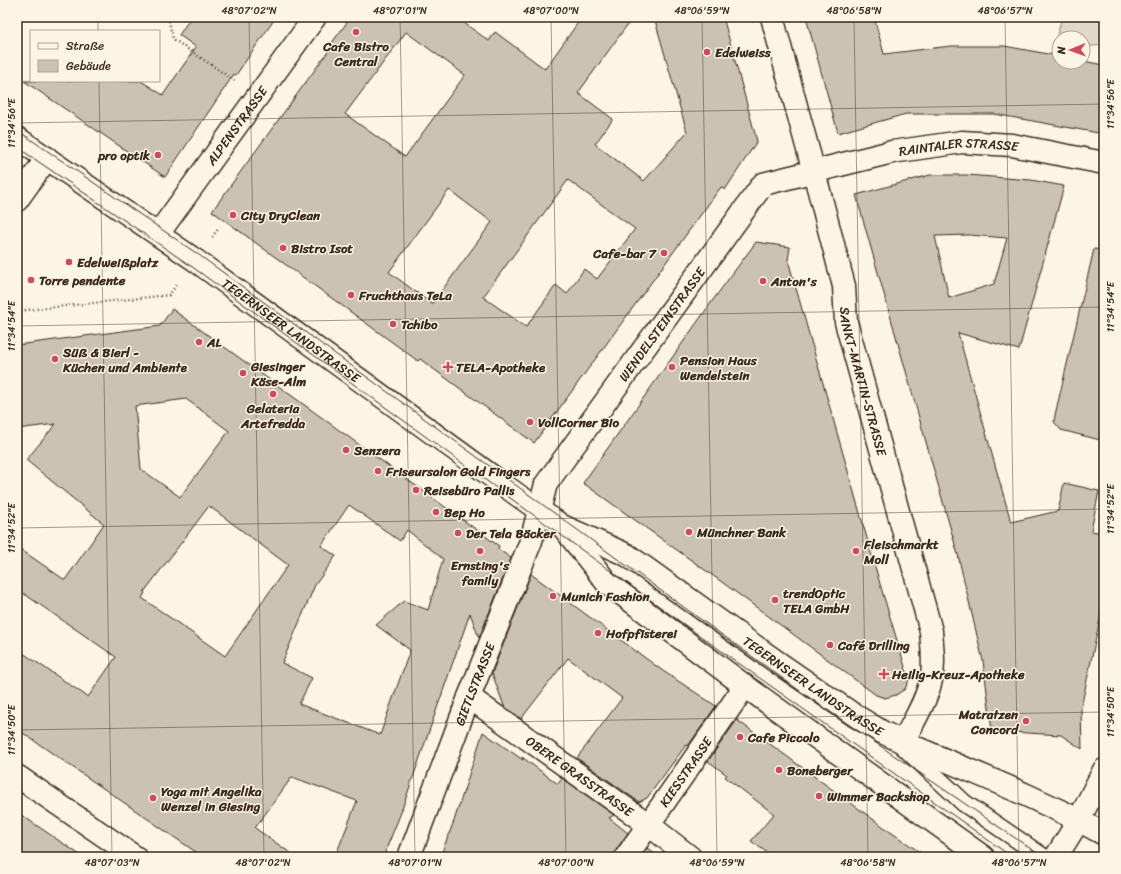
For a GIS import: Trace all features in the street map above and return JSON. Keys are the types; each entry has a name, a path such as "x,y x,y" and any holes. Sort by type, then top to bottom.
{"street":[{"name":"ALPENSTRASSE","path":"158,234 315,17"},
{"name":"SANKT-MARTIN-STRASSE","path":"772,17 844,286 846,322 931,631 933,655 932,679 924,701 898,740"},
{"name":"TEGERNSEER LANDSTRASSE","path":"17,138 158,234 562,526 627,555 854,715 898,740 1079,820 1104,834"},
{"name":"RAINTALER STRASSE","path":"814,172 892,152 962,142 1012,145 1104,163"},
{"path":"17,200 47,158"},
{"name":"WENDELSTEINSTRASSE","path":"539,510 546,484 763,184 814,172"},
{"name":"GIETLSTRASSE","path":"408,857 531,541 539,510"},
{"name":"TEGERNSEER LANDSTRASSE","path":"562,526 607,583 745,686 983,857"},
{"name":"KIESSTRASSE","path":"626,857 650,825 745,686"},
{"name":"OBERE GRASSTRASSE","path":"469,697 650,825 690,857"},
{"path":"1056,857 1079,820 1104,770"},
{"path":"17,776 135,857"}],"lane":[{"path":"898,740 964,803 1043,857"}],"path":[{"path":"168,17 173,39 258,96"},
{"path":"17,311 169,295"}],"shaded area":[{"path":"1065,17 1104,17 1104,44 1091,46 1091,30 1058,30 1061,21"}],"building":[{"path":"191,17 276,17 236,75 234,74 165,177 24,81 143,82 163,95 196,47 179,35"},
{"path":"351,17 456,17 489,41 495,32 545,69 582,17 633,17 578,93 613,119 595,144 644,181 687,132 654,17 723,17 757,141 725,190 721,187 534,443 420,359 418,361 212,211 330,49 328,48","holes":["406,32 465,75 405,157 345,114","568,180 635,229 597,279 584,269 567,294 556,285 526,327 483,297","449,190 492,222 432,304 389,272"]},
{"path":"806,17 874,17 884,54 951,46 1004,46 1051,55 1051,70 1091,70 1091,63 1104,65 1104,134 994,114 906,114 838,133"},
{"path":"930,175 967,175 1031,180 1064,186 1019,350 958,333 1011,522 1058,511 1064,483 1099,491 1091,531 1104,533 1104,600 1081,708 1082,749 1061,735 992,731 983,661 958,555 856,195","holes":["969,235 1007,238 994,284 949,298 935,236"]},
{"path":"756,242 790,247 788,260 880,584 909,680 905,689 896,695 885,698 876,695 583,483"},
{"path":"1094,249 1104,250 1104,441 1061,430 1054,422"},
{"path":"172,309 499,546 498,549 511,558 479,638 470,613 400,815 383,857 335,857 357,801 292,777 255,828 296,857 203,857 17,729 17,649 88,697 116,657 17,589 17,547 65,580 104,524 26,460 56,424 17,429 17,345 160,326","holes":["186,399 229,431 180,497 141,469 135,406","349,505 400,541 407,530 443,559 428,610 404,601 376,625 410,650 380,735 299,704 312,678 282,663 315,585 336,556 321,546","209,506 288,565 225,656 142,598 145,593 144,592"]},
{"path":"531,574 663,671 716,706 688,746 686,745 647,798 639,802 577,758 622,698 568,658 521,719 504,706 492,673"},
{"path":"737,720 927,857 773,857 751,841 774,814 725,777 727,775 708,761"},
{"path":"483,732 523,760 522,757 558,784 562,778 614,815 609,818 628,833 616,850 614,857 440,857 454,821"},
{"path":"17,812 83,857 17,857"},
{"path":"647,848 659,857 641,857"}],"tram line":[{"path":"17,130 199,255 807,696 1043,857"},
{"path":"17,147 191,266 689,628 1012,857"}],"place":[{"name":"Cafe Bistro Central","path":"356,32"},
{"name":"Edelweiss","path":"707,52"},
{"name":"pro optik","path":"158,155"},
{"name":"City DryClean","path":"233,215"},
{"name":"Bistro Isot","path":"283,248"},
{"name":"Cafe-bar 7","path":"664,253"},
{"name":"Edelweißplatz","path":"69,262"},
{"name":"Torre pendente","path":"31,280"},
{"name":"Anton's","path":"763,281"},
{"name":"Fruchthaus TeLa","path":"351,295"},
{"name":"Tchibo","path":"393,324"},
{"name":"AL","path":"199,342"},
{"name":"Süß & Bierl - Küchen und Ambiente","path":"55,359"},
{"name":"TELA-Apotheke","path":"448,367"},
{"name":"Pension Haus Wendelstein","path":"672,367"},
{"name":"Giesinger Käse-Alm","path":"243,373"},
{"name":"Gelateria Artefredda","path":"273,394"},
{"name":"VollCorner Bio","path":"530,422"},
{"name":"Senzera","path":"346,450"},
{"name":"Friseursalon Gold Fingers","path":"378,471"},
{"name":"Reisebüro Pallis","path":"416,490"},
{"name":"Bep Ho","path":"436,512"},
{"name":"Münchner Bank","path":"689,532"},
{"name":"Der Tela Bäcker","path":"458,533"},
{"name":"Ernsting's family","path":"480,551"},
{"name":"Fleischmarkt Moll","path":"856,551"},
{"name":"Munich Fashion","path":"553,596"},
{"name":"trendOptic TELA GmbH","path":"775,600"},
{"name":"Hofpfisterei","path":"598,633"},
{"name":"Café Drilling","path":"830,645"},
{"name":"Heilig-Kreuz-Apotheke","path":"884,674"},
{"name":"Matratzen Concord","path":"1026,721"},
{"name":"Cafe Piccolo","path":"740,737"},
{"name":"Boneberger","path":"779,770"},
{"name":"Wimmer Backshop","path":"819,796"},
{"name":"Yoga mit Angelika Wenzel in Giesing","path":"153,798"}]}
